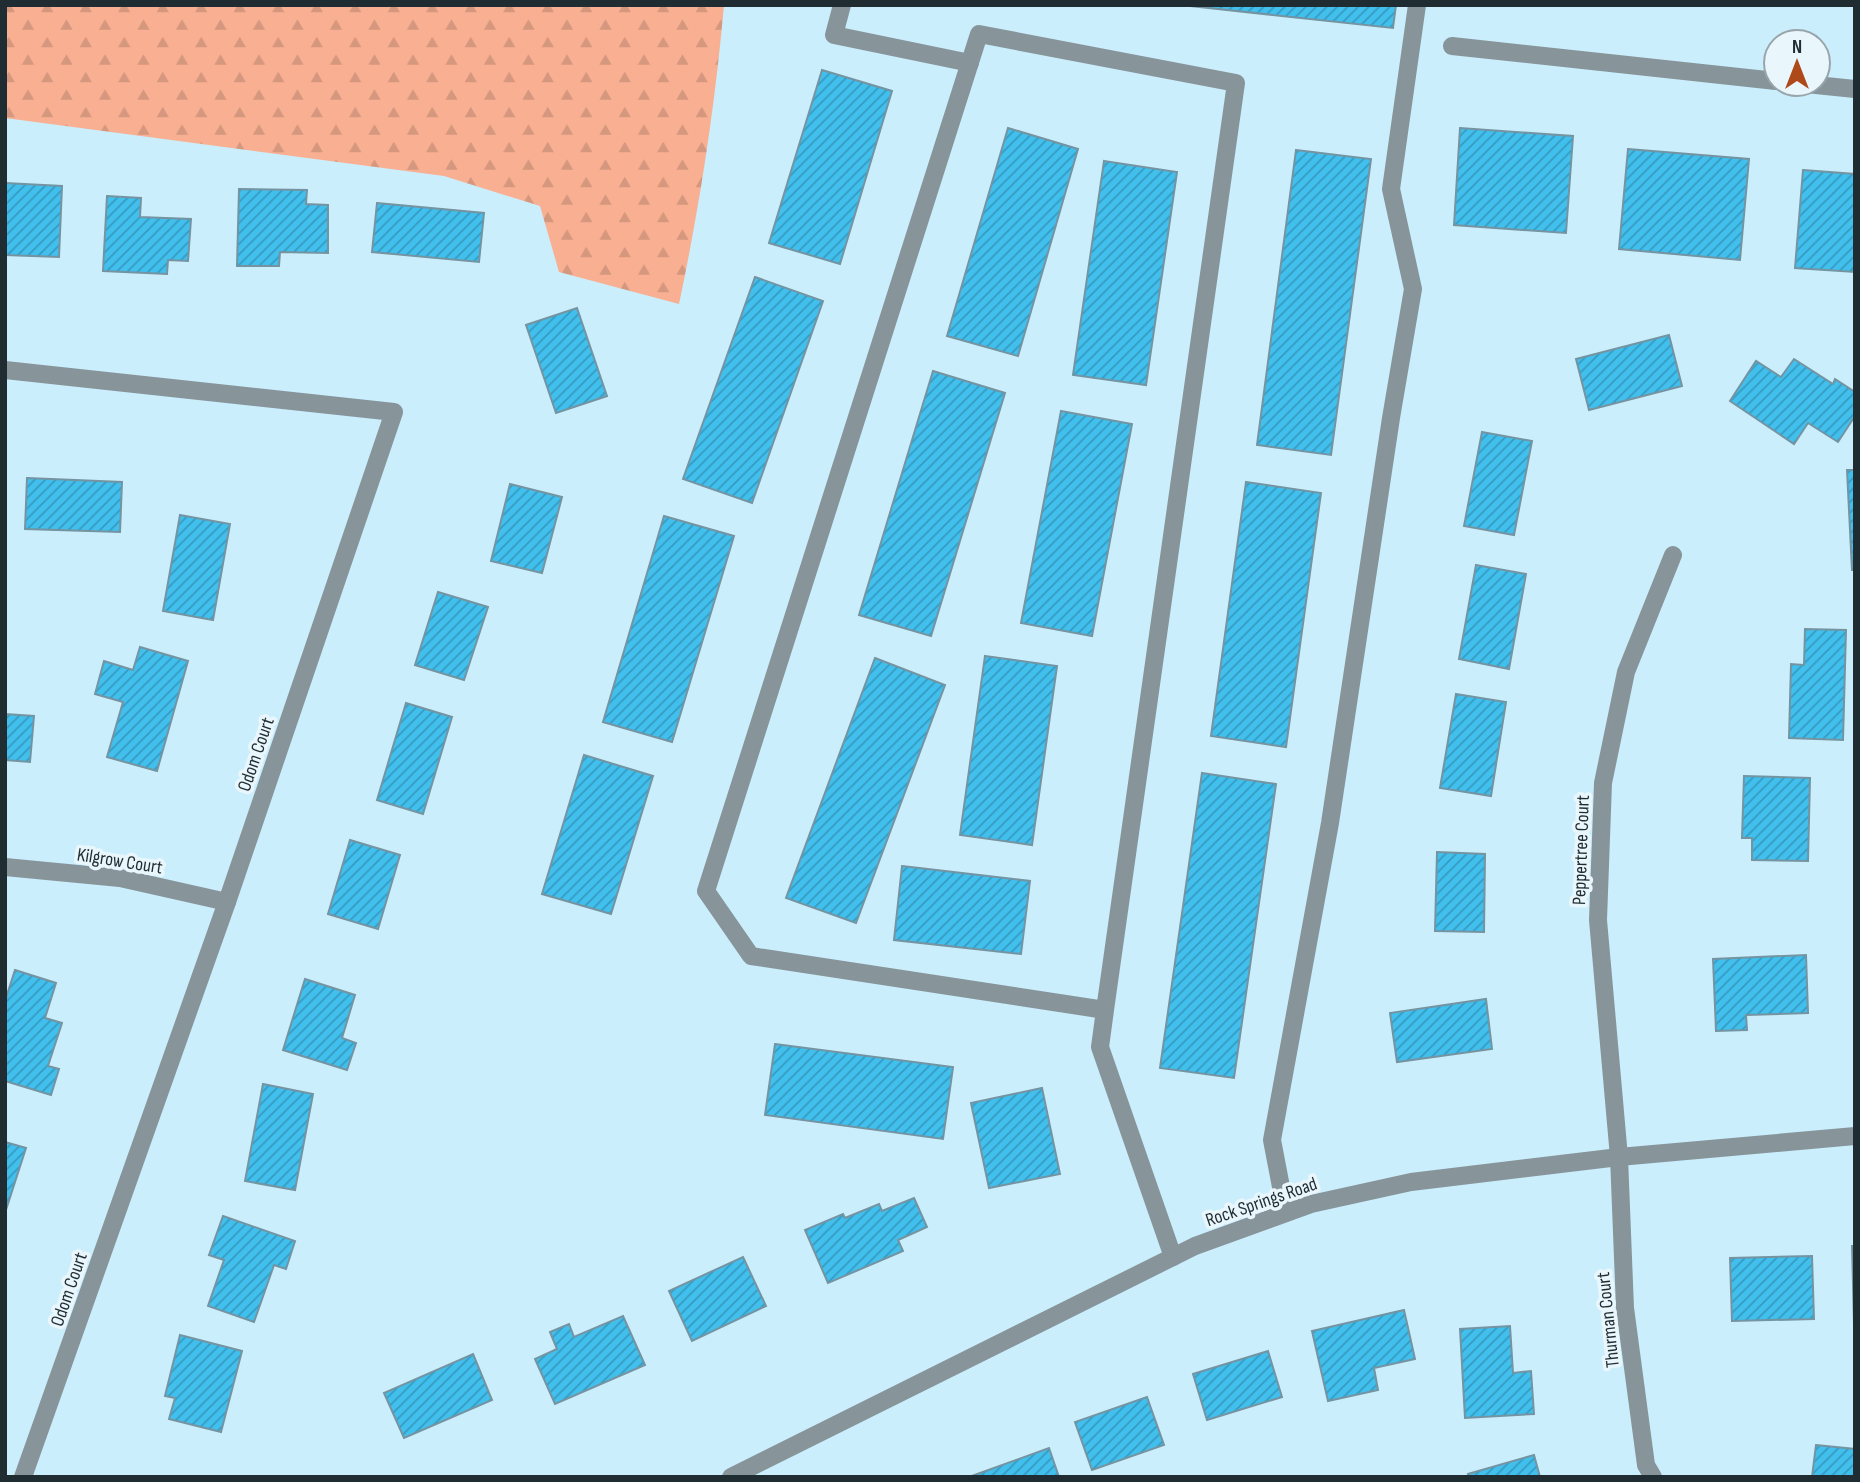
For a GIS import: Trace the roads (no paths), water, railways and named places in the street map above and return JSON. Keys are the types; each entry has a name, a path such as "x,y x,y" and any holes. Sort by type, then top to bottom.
{"street":[{"path":"842,5 834,36 970,63"},
{"path":"1286,1213 1272,1140 1330,823 1413,289 1391,189 1416,5"},
{"path":"1105,1010 751,956 706,891 979,34 1236,83 1100,1047 1173,1257"},
{"path":"1452,46 1762,79"},
{"path":"1832,87 1855,89"},
{"name":"Odom Court","path":"5,370 394,412 227,902 23,1477"},
{"name":"Peppertree Court","path":"1619,1157 1598,920 1603,783 1626,672 1673,555"},
{"name":"Kilgrow Court","path":"5,867 120,878 227,902"},
{"name":"Rock Springs Road","path":"731,1477 1195,1246 1311,1204 1411,1182 1619,1157 1855,1136"},
{"name":"Thurman Court","path":"1619,1157 1625,1308 1646,1465 1653,1477"}]}
